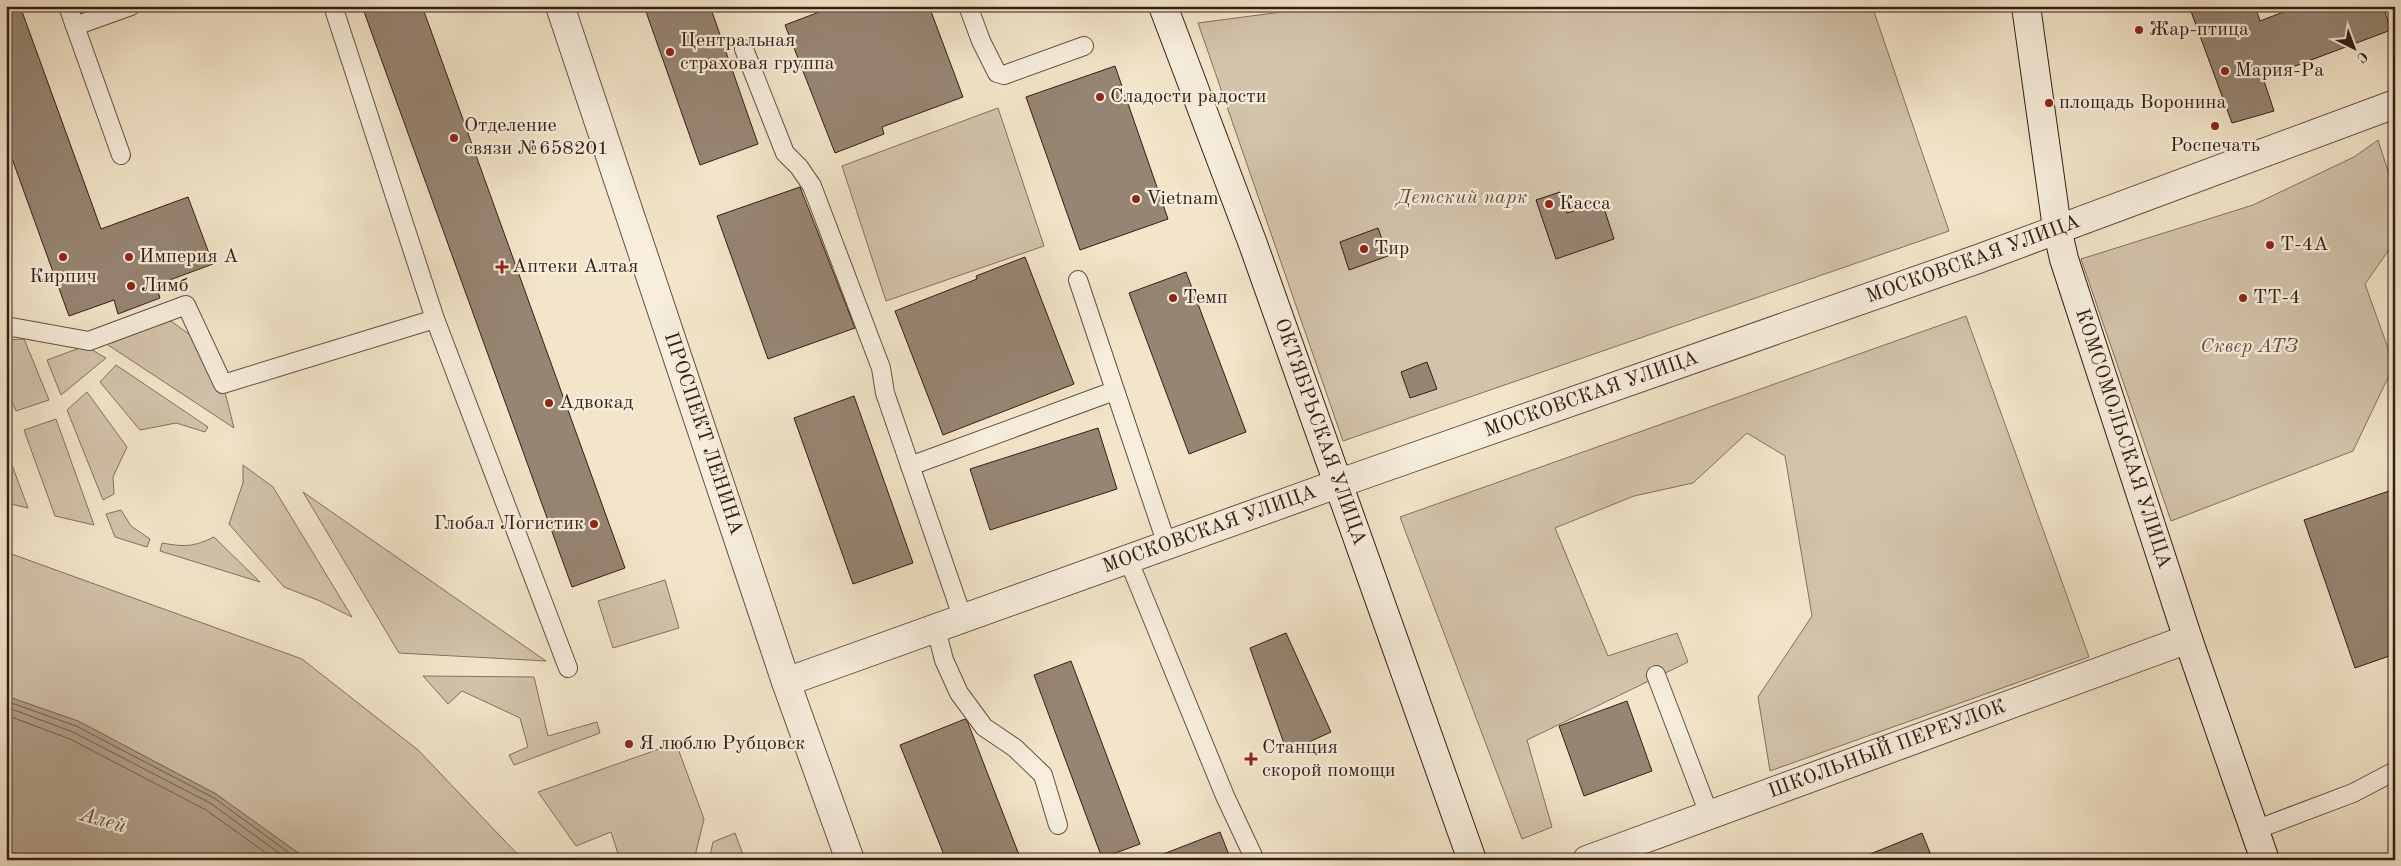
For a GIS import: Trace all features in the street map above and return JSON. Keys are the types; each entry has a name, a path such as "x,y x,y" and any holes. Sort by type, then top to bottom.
{"street":[{"name":"ПРОСПЕКТ ЛЕНИНА","path":"560,6 786,682 850,860"},
{"name":"ОКТЯБРЬСКАЯ УЛИЦА","path":"1163,6 1253,244 1336,484 1472,860"},
{"name":"КОМСОМОЛЬСКАЯ УЛИЦА","path":"2026,6 2056,228 2075,294 2188,639 2265,860"},
{"name":"МОСКОВСКАЯ УЛИЦА","path":"786,682 1336,484 2393,110"},
{"name":"ШКОЛЬНЫЙ ПЕРЕУЛОК","path":"1587,860 2188,639"}],"lane":[{"path":"68,6 122,155"},
{"path":"75,26 131,6"},
{"path":"333,6 435,318 568,668"},
{"path":"968,6 981,41 997,73 1004,74 1084,46"},
{"path":"744,49 785,153 800,167 812,186 881,368 885,393 963,619"},
{"path":"1078,280 1167,545"},
{"path":"6,326 89,341 186,305 223,384 435,318"},
{"path":"910,466 1114,391"},
{"path":"1128,559 1225,796 1255,860"},
{"path":"936,629 944,660 959,693 984,727 1014,748 1043,775 1058,825"},
{"path":"1656,675 1709,814"},
{"path":"2255,830 2353,793 2395,772"}],"green space":[{"name":"Детский парк","path":"1327,6 1872,6 1949,231 1343,441 1198,23"},
{"path":"998,108 1044,246 886,301 842,166"},
{"name":"Сквер АТЗ","path":"2378,140 2395,193 2395,241 2365,284 2394,365 2353,451 2171,521 2081,259 2253,205 2354,157"},
{"path":"164,316 197,340 223,384 234,428 99,339"},
{"path":"1966,316 2089,657 1770,771 1758,697 1812,616 1785,456 1747,433 1693,483 1634,496 1555,528 1608,656 1677,633 1688,662 1527,740 1552,827 1522,839 1400,517"},
{"path":"24,339 49,400 16,411 6,388 6,340"},
{"path":"85,346 106,358 61,395 47,360"},
{"path":"116,365 208,427 205,432 176,423 140,430 100,382"},
{"path":"87,392 127,447 113,477 114,494 103,500 67,410"},
{"path":"56,419 94,525 55,516 24,430"},
{"path":"6,449 28,508 6,503"},
{"path":"243,465 273,487 352,617 320,601 284,587 229,524 243,483"},
{"path":"303,492 546,661 399,653"},
{"path":"121,510 131,526 150,539 147,547 115,537 106,514"},
{"path":"214,537 260,582 160,551 162,543 189,545"},
{"path":"6,552 302,659 418,750 523,860 308,860 216,794 78,721 6,696"},
{"path":"665,580 679,628 613,648 598,601"},
{"path":"423,676 534,677 548,736 597,722 600,733 514,765 509,755 528,747 520,718 462,691 448,704"},
{"path":"676,743 704,819 694,860 620,860 611,832 576,846 538,792"},
{"path":"735,833 745,860 709,860 713,842"}],"water":[{"name":"Алей","path":"6,696 78,721 216,794 308,860 6,860"}],"building":[{"path":"6,6 20,6 101,229 188,197 213,264 156,285 160,298 118,314 114,300 69,316 6,142"},
{"path":"362,6 422,6 625,568 572,587"},
{"path":"644,6 710,6 758,144 700,165"},
{"path":"835,6 929,6 963,97 882,127 884,134 835,153 785,25"},
{"path":"2189,6 2255,6 2260,21 2299,6 2383,6 2391,30 2263,78 2274,111 2232,123"},
{"path":"1115,66 1168,219 1080,250 1026,97"},
{"path":"800,187 855,328 768,359 717,216"},
{"path":"1560,192 1567,213 1602,202 1614,239 1556,259 1536,200"},
{"name":"Тир","path":"1378,228 1388,256 1349,270 1340,242"},
{"path":"1025,257 1074,384 943,435 895,311 977,279 976,276"},
{"path":"1186,272 1246,432 1189,454 1129,293"},
{"path":"1427,362 1437,389 1410,398 1401,372"},
{"path":"854,396 913,563 853,584 794,418"},
{"path":"1098,428 1117,489 990,530 970,469"},
{"path":"2395,489 2395,654 2355,668 2304,520"},
{"path":"1286,633 1331,732 1287,752 1250,648"},
{"path":"1071,661 1140,844 1102,858 1034,675"},
{"path":"1627,701 1652,771 1584,796 1559,726"},
{"path":"965,719 1021,860 946,860 900,745"},
{"path":"1220,832 1231,860 1154,860 1153,858"},
{"path":"1922,833 1933,860 1858,860 1858,859"}],"place":[{"name":"Жар-птица","path":"2139,30"},
{"name":"Центральная страховая группа","path":"670,52"},
{"name":"Мария-Ра","path":"2225,71"},
{"name":"Сладости радости","path":"1100,97"},
{"name":"площадь Воронина","path":"2049,103"},
{"name":"Роспечать","path":"2215,126"},
{"name":"Отделение связи №658201","path":"454,138"},
{"name":"Vietnam","path":"1136,199"},
{"name":"Касса","path":"1549,204"},
{"name":"Т-4А","path":"2270,245"},
{"name":"Тир","path":"1364,249"},
{"name":"Кирпич","path":"63,257"},
{"name":"Империя А","path":"129,257"},
{"name":"Аптеки Алтая","path":"502,267"},
{"name":"Лимб","path":"131,286"},
{"name":"Темп","path":"1173,298"},
{"name":"ТТ-4","path":"2243,298"},
{"name":"Адвокад","path":"549,403"},
{"name":"Глобал Логистик","path":"594,524"},
{"name":"Я люблю Рубцовск","path":"629,744"},
{"name":"Станция скорой помощи","path":"1251,759"}]}
